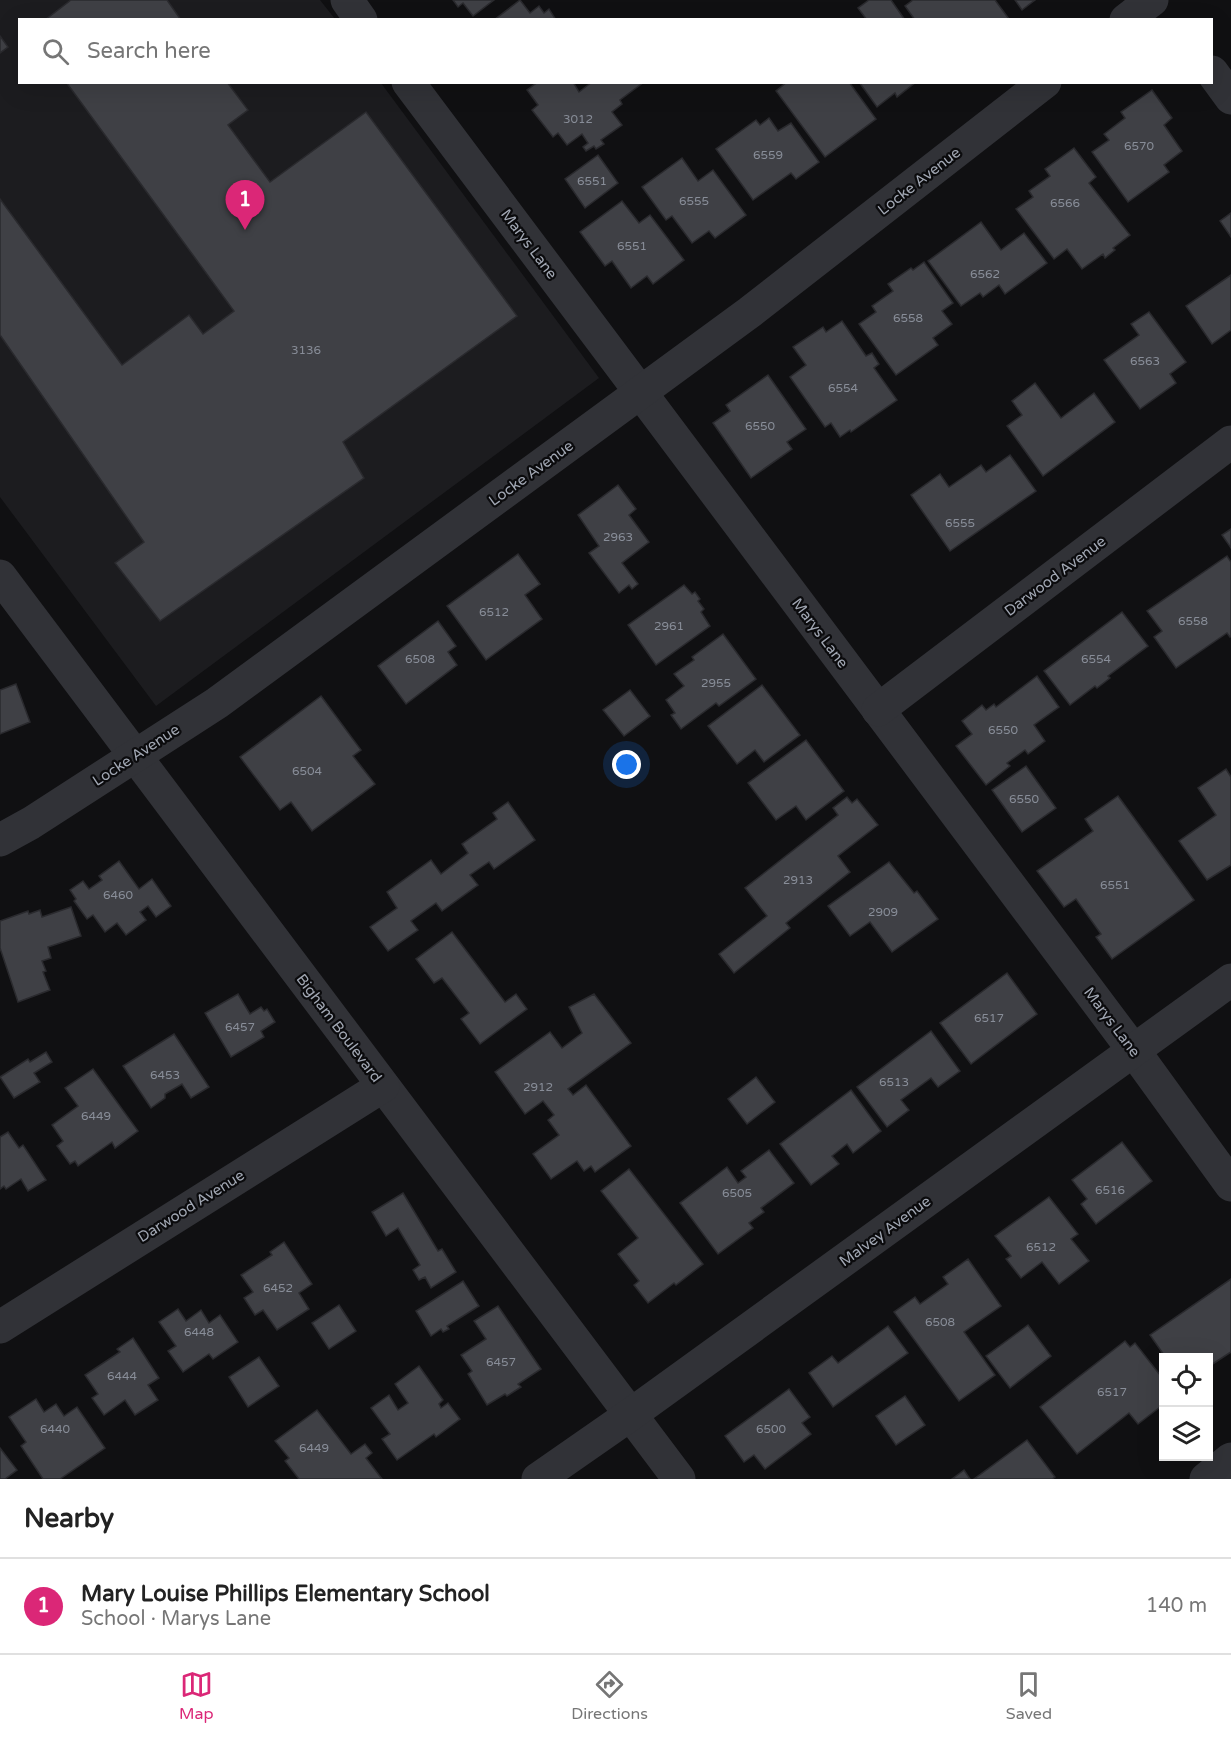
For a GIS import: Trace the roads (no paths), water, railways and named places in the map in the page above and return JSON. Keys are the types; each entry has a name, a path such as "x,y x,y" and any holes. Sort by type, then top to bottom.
{"street":[{"path":"347,0 360,18"},
{"path":"1129,18 1152,0"},
{"path":"1158,0 1172,18"},
{"path":"1213,73 1231,98"},
{"name":"Marys Lane","path":"409,84 1134,1051 1231,1185"},
{"name":"Locke Avenue","path":"0,840 31,823 217,703 750,312 1042,84"},
{"name":"Darwood Avenue","path":"878,710 1231,442"},
{"name":"Bigham Boulevard","path":"0,576 679,1479"},
{"name":"Malvey Avenue","path":"538,1479 630,1415 1231,980"},
{"name":"Darwood Avenue","path":"0,1327 383,1086"},
{"path":"1206,1479 1231,1459"}],"place":[{"name":"Mary Louise Phillips Elementary School","path":"245,230"}]}
